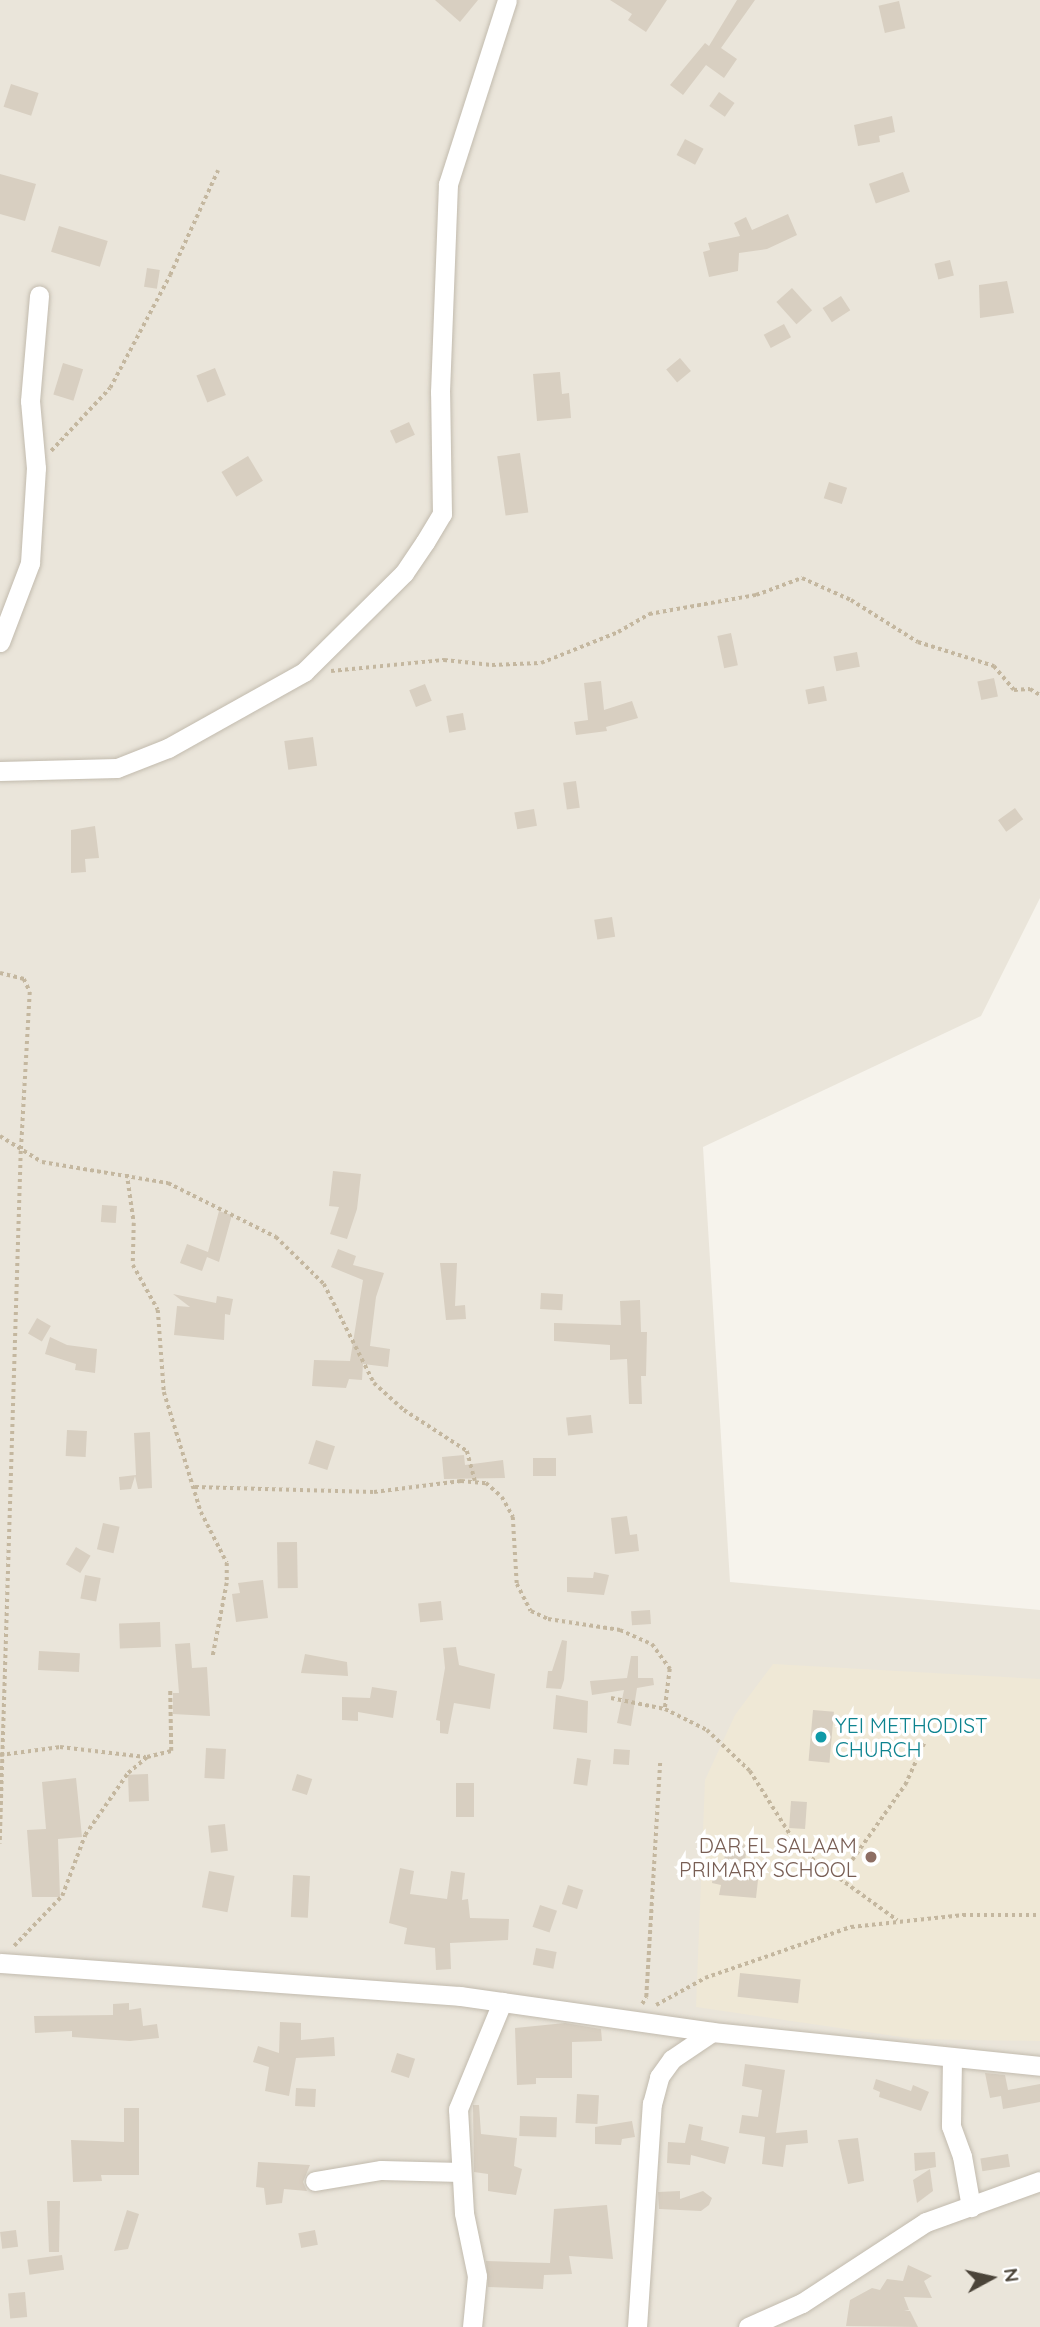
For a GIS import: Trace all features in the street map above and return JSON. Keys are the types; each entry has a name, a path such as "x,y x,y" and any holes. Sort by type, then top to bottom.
{"street":[{"path":"0,771 117,768 168,748 304,672 404,573 442,514 440,392 448,184 507,0"},
{"path":"0,642 30,563 36,468 30,401 39,295"},
{"path":"4,1958 502,2001 633,2018 712,2032 952,2059 1040,2066"},
{"path":"472,2327 477,2276 461,2172 461,2093 502,2001"},
{"path":"637,2327 652,2104 659,2077 672,2059 712,2032"},
{"path":"952,2059 951,2126 962,2156 971,2207"},
{"path":"314,2181 381,2170 461,2172"},
{"path":"748,2327 803,2303 926,2222 1040,2180"}],"path":[{"path":"36,468 110,388 218,170"},
{"path":"304,672 444,660 492,665 541,663 618,632 649,614 756,595 802,578 851,600 918,642 995,666 1014,690 1030,689 1040,695"},
{"path":"0,974 24,979 30,992 21,1151 0,1844"},
{"path":"0,1136 43,1162 127,1174 201,1196 275,1237 304,1263 338,1305 374,1383 404,1410 467,1451 475,1481"},
{"path":"127,1174 134,1223 133,1265 158,1310 164,1392 201,1512 226,1563 227,1583 213,1656"},
{"path":"195,1487 374,1492 475,1481 486,1483 502,1497 513,1517 517,1584 531,1611 548,1619 620,1630 652,1644 670,1669 665,1709"},
{"path":"1,1755 60,1747 147,1757 172,1751 170,1691"},
{"path":"611,1698 665,1709 698,1724 732,1751 769,1799 786,1835 899,1922"},
{"path":"840,1877 905,1785 925,1741"},
{"path":"4,1958 62,1896 93,1823 128,1773 147,1757"},
{"path":"633,2018 646,1997 660,1759"},
{"path":"633,2018 705,1978 804,1941 851,1927 963,1915 1040,1915"}],"shaded area":[{"path":"0,0 1040,0 1040,898 981,1016 703,1147 730,1582 1040,1610 1040,2327 0,2327"},
{"name":"DAR EL SALAAM PRIMARY SCHOOL","path":"773,1664 1040,1679 1040,2041 915,2039 696,2007 705,1780 735,1715"}],"building":[{"path":"435,0 478,0 460,22"},
{"path":"610,0 667,0 646,32 628,20 632,14"},
{"path":"737,0 755,0 721,48 737,59 724,78 706,65 683,95 670,85 705,43 709,46"},
{"path":"899,1 905,28 885,33 879,6"},
{"path":"11,84 39,93 31,116 4,107"},
{"path":"719,92 735,103 725,117 709,106"},
{"path":"892,116 895,132 879,136 880,142 858,146 854,125"},
{"path":"685,139 704,149 695,165 677,155"},
{"path":"903,172 910,192 876,204 869,184"},
{"path":"0,174 36,184 25,221 0,214"},
{"path":"788,214 797,235 767,249 739,253 738,271 709,277 703,252 710,250 708,243 740,236 734,223 746,217 752,230"},
{"path":"59,226 108,241 100,267 51,252"},
{"path":"950,260 954,276 938,279 934,264"},
{"path":"147,268 160,270 157,289 144,287"},
{"path":"1007,281 1014,313 980,318 979,285"},
{"path":"792,288 812,310 796,324 776,302"},
{"path":"841,296 850,310 832,322 823,308"},
{"path":"784,324 791,337 771,348 764,335"},
{"path":"680,358 691,371 677,383 666,370"},
{"path":"63,363 83,369 73,401 53,395"},
{"path":"215,368 226,395 207,402 196,375"},
{"path":"560,372 562,394 569,393 571,418 537,421 533,374"},
{"path":"409,422 415,435 396,444 390,431"},
{"path":"520,453 528,512 506,516 497,456"},
{"path":"248,456 263,481 236,497 221,472"},
{"path":"829,482 847,488 842,504 824,498"},
{"path":"731,633 738,665 724,668 717,636"},
{"path":"857,652 860,667 836,671 833,657"},
{"path":"994,678 998,697 981,700 977,682"},
{"path":"601,681 604,710 632,701 638,718 606,727 607,731 576,735 574,722 588,720 584,683"},
{"path":"425,684 432,701 416,707 409,690"},
{"path":"824,686 827,701 808,704 805,690"},
{"path":"463,713 466,730 449,733 446,716"},
{"path":"313,737 317,766 288,770 284,741"},
{"path":"576,781 580,808 567,810 563,783"},
{"path":"1015,808 1023,819 1006,832 998,820"},
{"path":"534,809 537,826 517,829 514,812"},
{"path":"95,826 99,858 85,859 86,872 71,873 71,830"},
{"path":"612,917 615,937 597,940 594,920"},
{"path":"333,1171 361,1174 357,1209 347,1239 330,1234 339,1207 329,1206"},
{"path":"102,1205 117,1206 116,1223 101,1222"},
{"path":"219,1211 232,1215 219,1262 207,1257 202,1271 180,1263 187,1244 208,1252"},
{"path":"338,1249 356,1256 353,1265 384,1273 376,1297 370,1346 390,1349 388,1367 363,1364 362,1380 349,1379 346,1388 312,1386 314,1360 350,1361 363,1280 331,1267"},
{"path":"440,1263 457,1263 455,1306 465,1305 466,1319 446,1320"},
{"path":"541,1293 563,1294 562,1310 540,1309"},
{"path":"173,1294 216,1303 217,1296 233,1299 230,1315 225,1314 224,1340 174,1335 177,1306 190,1307"},
{"path":"640,1300 641,1332 647,1332 646,1376 641,1376 642,1404 629,1404 627,1359 610,1360 610,1345 554,1341 554,1323 621,1325 620,1301"},
{"path":"37,1318 51,1326 42,1342 28,1334"},
{"path":"50,1337 67,1345 97,1349 95,1373 75,1370 76,1364 45,1354"},
{"path":"591,1415 593,1433 568,1436 566,1418"},
{"path":"67,1430 87,1431 86,1457 66,1456"},
{"path":"150,1432 152,1488 138,1489 135,1476 131,1489 120,1490 119,1477 136,1475 134,1433"},
{"path":"316,1440 335,1446 327,1470 308,1464"},
{"path":"464,1455 465,1465 503,1460 505,1478 444,1479 442,1457"},
{"path":"533,1458 556,1458 556,1476 533,1476"},
{"path":"627,1516 630,1535 637,1534 639,1551 615,1554 611,1518"},
{"path":"103,1523 120,1527 113,1553 97,1549"},
{"path":"277,1542 297,1542 298,1588 278,1588"},
{"path":"76,1547 91,1556 80,1573 66,1564"},
{"path":"594,1572 609,1575 604,1595 567,1592 567,1577 593,1578"},
{"path":"85,1575 101,1578 96,1602 80,1599"},
{"path":"263,1580 268,1618 236,1622 232,1594 240,1593 238,1583"},
{"path":"441,1601 443,1620 420,1622 418,1603"},
{"path":"650,1610 651,1624 632,1625 631,1611"},
{"path":"160,1622 161,1647 120,1648 119,1623"},
{"path":"562,1640 567,1641 561,1689 546,1688 548,1671 552,1671"},
{"path":"190,1643 192,1668 207,1667 210,1716 173,1714 173,1693 179,1693 175,1644"},
{"path":"456,1647 459,1665 495,1674 490,1709 454,1703 448,1734 440,1733 440,1721 436,1720 445,1668 443,1648"},
{"path":"39,1651 80,1653 79,1672 38,1670"},
{"path":"305,1654 347,1662 348,1676 301,1673"},
{"path":"631,1656 638,1656 638,1678 653,1678 654,1685 637,1688 631,1726 617,1723 624,1690 592,1695 590,1681 627,1678"},
{"path":"372,1687 397,1691 393,1718 358,1712 358,1721 342,1720 342,1697 370,1698"},
{"path":"556,1695 588,1701 587,1733 553,1729"},
{"name":"YEI METHODIST CHURCH","path":"813,1710 834,1712 829,1763 809,1761"},
{"path":"206,1748 226,1749 224,1779 204,1778"},
{"path":"614,1749 630,1750 629,1765 613,1764"},
{"path":"577,1758 591,1760 587,1786 573,1784"},
{"path":"148,1774 149,1801 129,1802 128,1775"},
{"path":"297,1774 312,1779 307,1795 292,1790"},
{"path":"76,1778 82,1837 58,1839 60,1897 32,1897 27,1830 46,1829 42,1782"},
{"path":"456,1783 474,1783 474,1817 456,1817"},
{"path":"791,1801 807,1802 805,1829 789,1828"},
{"path":"225,1824 228,1851 211,1853 208,1826"},
{"path":"727,1842 747,1845 744,1869 759,1871 756,1898 719,1895 721,1885 712,1883 714,1866 723,1867"},
{"path":"400,1868 414,1871 410,1894 447,1899 451,1871 465,1873 462,1900 468,1899 470,1918 509,1919 508,1940 450,1943 451,1969 436,1970 435,1948 404,1944 407,1928 389,1923"},
{"path":"209,1871 235,1876 227,1912 202,1907"},
{"path":"293,1875 310,1876 308,1918 291,1917"},
{"path":"568,1885 583,1890 577,1909 562,1904"},
{"path":"540,1905 557,1911 550,1933 533,1927"},
{"path":"536,1948 557,1952 553,1969 533,1965"},
{"path":"740,1973 801,1979 798,2003 737,1997"},
{"path":"129,2003 129,2010 141,2008 143,2026 157,2024 159,2038 130,2041 72,2037 72,2031 35,2033 34,2016 113,2015 113,2004"},
{"path":"280,2022 301,2023 301,2040 334,2037 335,2056 296,2058 289,2096 265,2091 269,2067 253,2062 258,2046 279,2053"},
{"path":"565,2023 601,2029 602,2041 572,2042 572,2078 536,2078 536,2084 517,2085 515,2028"},
{"path":"397,2053 415,2059 409,2078 391,2072"},
{"path":"745,2064 785,2070 776,2133 807,2130 808,2143 786,2145 783,2167 762,2164 765,2137 739,2133 742,2115 758,2117 762,2090 742,2086"},
{"path":"985,2073 1005,2075 1008,2090 1040,2084 1040,2102 1003,2109 1001,2096 990,2098"},
{"path":"876,2079 911,2091 913,2085 929,2092 921,2111 879,2097 880,2092 873,2089"},
{"path":"296,2088 316,2089 315,2107 295,2106"},
{"path":"577,2094 599,2095 597,2124 575,2123"},
{"path":"473,2105 479,2105 481,2134 517,2138 514,2166 522,2169 516,2195 488,2191 488,2174 474,2172"},
{"path":"124,2108 139,2108 139,2175 101,2175 102,2181 73,2182 71,2140 124,2142"},
{"path":"520,2116 557,2117 556,2137 519,2136"},
{"path":"632,2121 635,2137 622,2139 621,2145 595,2144 595,2127"},
{"path":"689,2124 703,2127 701,2140 729,2147 725,2164 691,2155 690,2165 667,2163 668,2142 685,2143"},
{"path":"858,2138 864,2181 848,2184 838,2140"},
{"path":"935,2152 936,2167 915,2171 914,2153"},
{"path":"1008,2154 1010,2167 982,2171 980,2158"},
{"path":"258,2162 310,2165 303,2182 307,2191 284,2189 282,2203 266,2205 264,2188 256,2187"},
{"path":"930,2169 933,2191 917,2203 913,2180"},
{"path":"680,2191 680,2199 703,2191 712,2198 709,2205 701,2211 659,2209 658,2192"},
{"path":"47,2201 60,2201 59,2252 49,2252"},
{"path":"607,2205 613,2259 569,2256 572,2274 544,2275 543,2289 488,2287 486,2261 550,2263 554,2209"},
{"path":"127,2210 139,2214 128,2249 114,2251"},
{"path":"16,2230 18,2247 2,2249 0,2232"},
{"path":"315,2230 318,2245 301,2248 298,2233"},
{"path":"62,2255 64,2270 29,2275 27,2260"},
{"path":"908,2265 932,2276 924,2281 932,2298 904,2297 909,2310 904,2311 910,2311 918,2327 846,2326 850,2300 872,2288 880,2290 887,2279 903,2281"},
{"path":"25,2292 27,2317 10,2318 8,2293"}],"place":[{"name":"YEI METHODIST CHURCH","path":"821,1737"},
{"name":"DAR EL SALAAM PRIMARY SCHOOL","path":"871,1857"}]}
